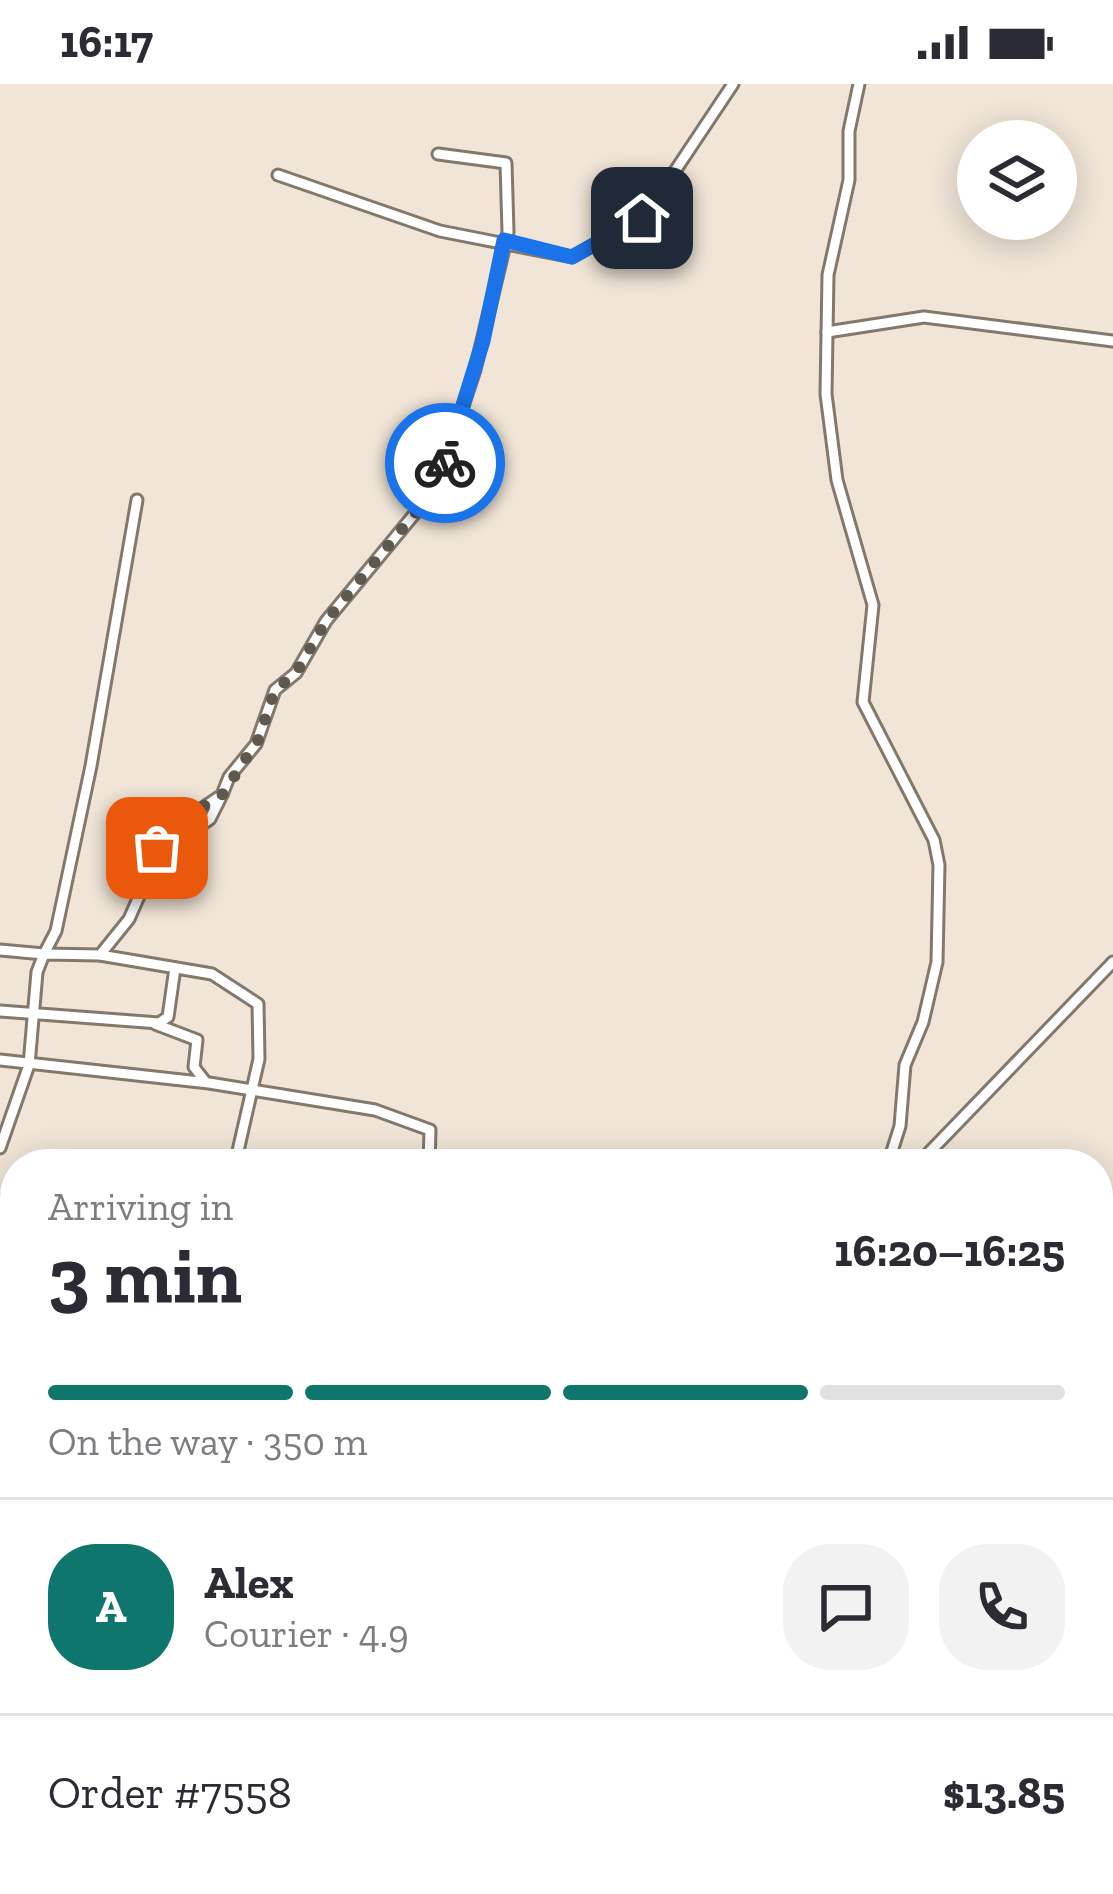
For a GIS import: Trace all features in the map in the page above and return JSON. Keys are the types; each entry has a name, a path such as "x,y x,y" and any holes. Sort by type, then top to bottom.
{"street":[{"path":"278,175 372,212 440,231 572,257 645,216 733,84"},
{"path":"859,84 849,130 849,180 828,274 826,394 837,480 873,605 862,701 934,840 939,866 937,962 923,1022 904,1065 900,1126 893,1149"},
{"path":"100,955 129,919 154,856 174,824 222,795 258,740 275,690 296,673 326,621 436,488 475,370 510,219 506,163 438,154"},
{"path":"826,332 924,317 1113,341"},
{"path":"1,1144 29,1064 44,954 56,931 88,784 137,500"},
{"path":"0,950 100,955 175,968 224,979 259,1004 259,1058 239,1149"},
{"path":"932,1149 1113,962"},
{"path":"154,1024 168,1017 175,968"},
{"path":"0,1011 154,1024 197,1040 194,1067 209,1082"},
{"path":"0,1060 209,1082 251,1093 375,1110 426,1127 433,1138 431,1149"}],"way so far":[{"path":"157,848 174,824 222,795 229,777 258,740 268,700 296,673 326,621 360,586 382,551 436,488 445,463"}],"route":[{"path":"445,463 483,341 504,240 572,257 583,254 604,235 642,218"}]}
